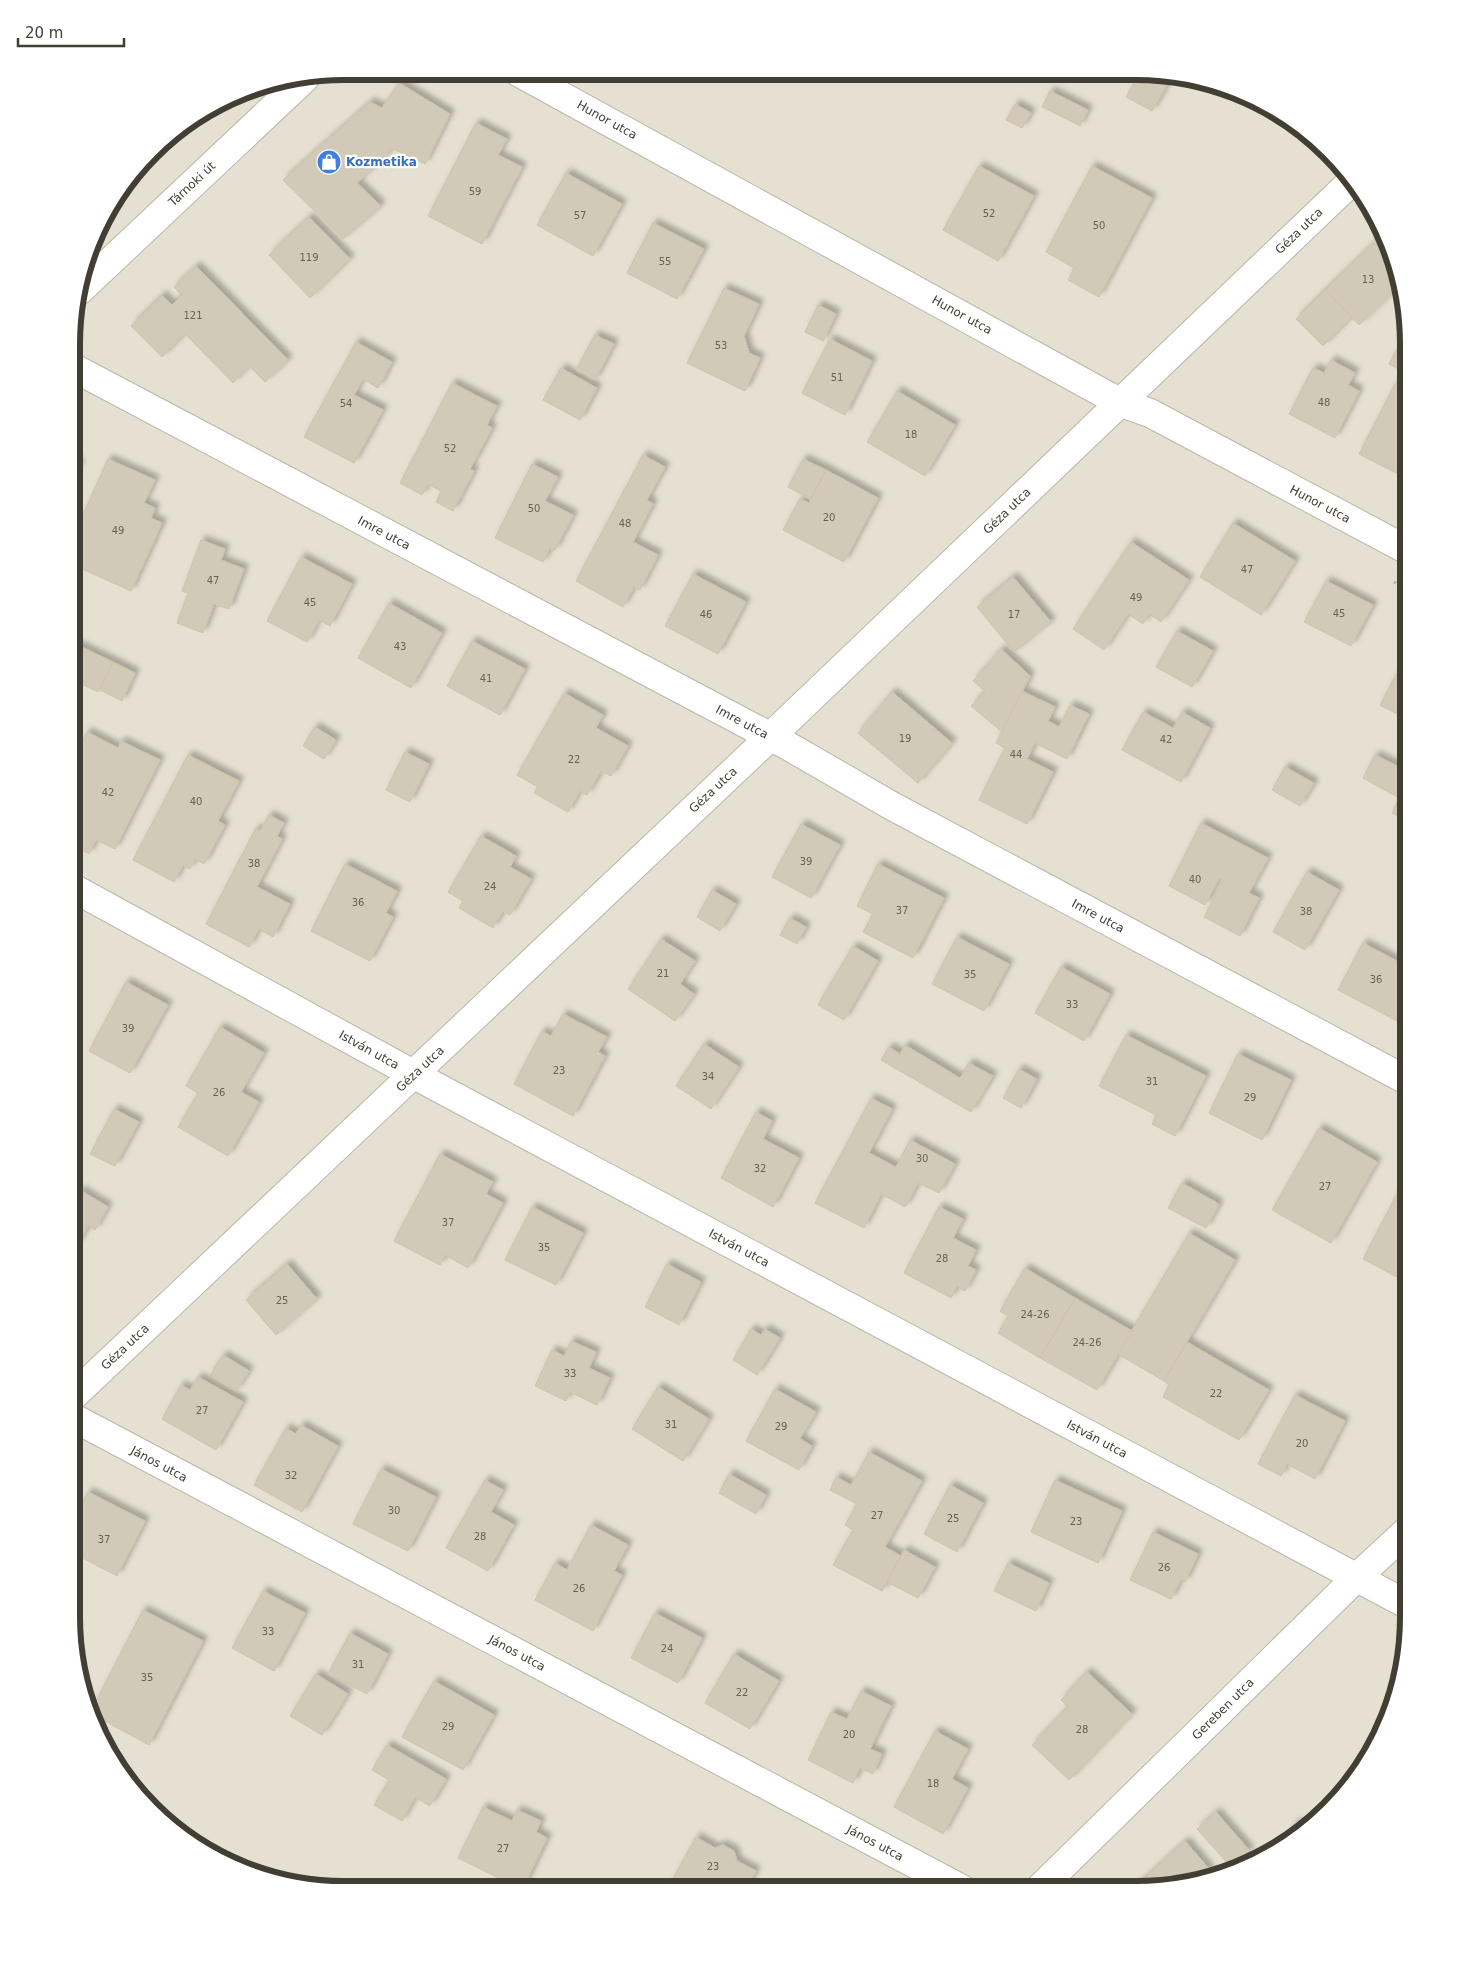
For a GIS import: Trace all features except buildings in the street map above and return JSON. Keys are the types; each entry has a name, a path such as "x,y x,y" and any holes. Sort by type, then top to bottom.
{"street":[{"name":"Hunor utca","path":"533,80 1121,403 1150,413 1400,546"},
{"name":"Tárnoki út","path":"87,283 299,84"},
{"name":"Géza utca","path":"80,1389 770,737 1347,186"},
{"name":"Imre utca","path":"80,371 770,737 901,810 1400,1078"},
{"name":"István utca","path":"80,892 414,1074 1400,1601"},
{"name":"János utca","path":"80,1421 947,1881"},
{"name":"Gereben utca","path":"1048,1881 1356,1578 1400,1537"}],"shaded area":[{"path":"1136,80 1170,82 1221,94 1253,107 1283,124 1323,157 1356,197 1373,227 1386,259 1395,292 1400,344 1400,1617 1398,1651 1386,1702 1373,1734 1356,1764 1323,1804 1283,1837 1253,1854 1221,1867 1188,1876 1136,1881 344,1881 310,1879 259,1867 227,1854 197,1837 157,1804 124,1764 107,1734 94,1702 85,1669 80,1617 80,344 82,310 94,259 107,227 124,197 157,157 197,124 227,107 276,89 310,82"}],"place":[{"name":"Kozmetika","path":"329,162"}]}
